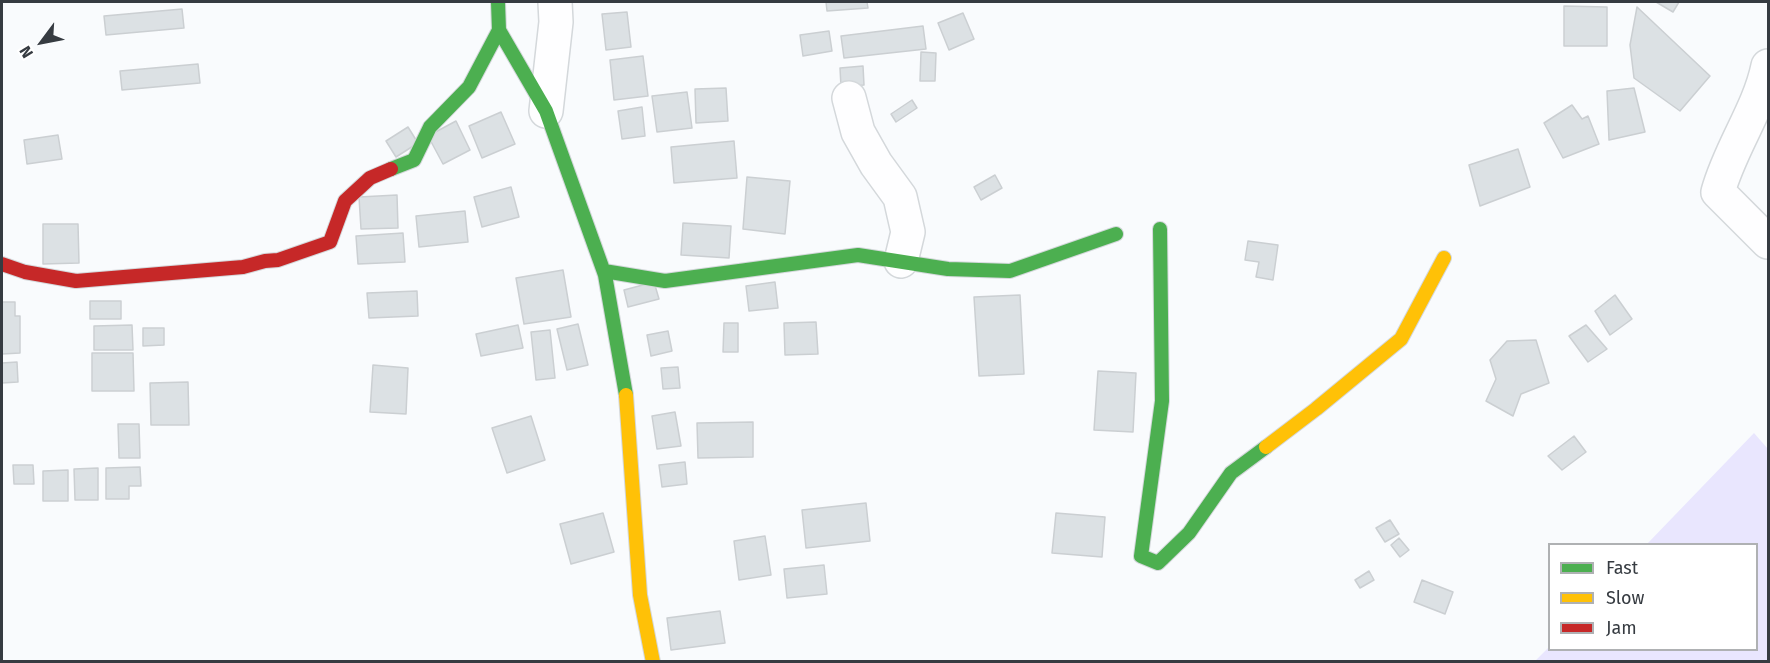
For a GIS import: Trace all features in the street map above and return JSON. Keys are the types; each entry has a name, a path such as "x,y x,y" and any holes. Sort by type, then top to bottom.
{"street":[{"path":"498,2 499,30 546,111 604,271 626,396 640,595 652,662"},
{"path":"546,111 556,22 555,2"},
{"path":"2,264 25,272 76,281 243,267 278,260 330,242 345,201 370,178 414,160 430,127 469,87 499,30"},
{"path":"1768,66 1765,84 1727,164 1718,192 1768,242"},
{"path":"849,98 858,132 876,164 900,197 908,232 901,261"},
{"path":"1160,229 1162,401 1141,556 1158,564 1189,533 1231,473 1316,409 1401,339 1444,258"},
{"path":"604,271 664,281 858,255 948,269 1010,271 1116,234"}],"shaded area":[{"path":"1754,433 1768,449 1768,661 1535,661 1548,648 1548,651 1758,651 1758,543 1648,543"}],"building":[{"path":"826,2 867,2 868,8 827,11"},
{"path":"1656,2 1679,2 1673,12"},
{"path":"1564,6 1607,7 1607,46 1564,46"},
{"path":"1637,7 1710,76 1680,111 1634,78 1630,45"},
{"path":"182,9 184,28 106,35 104,16"},
{"path":"627,12 631,47 606,50 602,14"},
{"path":"963,13 974,39 949,50 938,23"},
{"path":"923,26 926,49 844,58 841,36"},
{"path":"829,31 832,51 803,56 800,35"},
{"path":"921,52 936,53 935,81 920,81"},
{"path":"643,56 648,96 614,100 610,60"},
{"path":"198,64 200,83 122,90 120,71"},
{"path":"863,66 864,85 841,87 840,68"},
{"path":"726,88 728,121 696,123 695,89"},
{"path":"1634,88 1645,132 1609,140 1607,91"},
{"path":"687,92 692,128 657,132 652,96"},
{"path":"912,100 917,108 896,122 891,114"},
{"path":"1572,105 1582,119 1588,116 1599,144 1563,158 1544,123"},
{"path":"642,107 645,136 622,139 618,111"},
{"path":"501,112 515,144 482,158 469,126"},
{"path":"456,121 470,150 443,164 428,136"},
{"path":"408,127 418,143 396,157 386,141"},
{"path":"58,135 62,159 27,164 24,140"},
{"path":"734,141 737,178 674,183 671,147"},
{"path":"1518,149 1530,187 1480,206 1469,165"},
{"path":"995,175 1002,188 981,200 974,187"},
{"path":"747,177 790,181 785,234 743,229"},
{"path":"511,187 519,217 482,227 474,197"},
{"path":"397,195 398,228 361,229 359,197"},
{"path":"465,211 468,242 419,247 416,216"},
{"path":"683,223 731,226 729,258 681,255"},
{"path":"43,224 78,224 79,263 43,264"},
{"path":"403,233 405,262 358,264 356,236"},
{"path":"1248,241 1278,245 1273,280 1256,277 1259,262 1245,260"},
{"path":"563,270 571,317 524,324 516,278"},
{"path":"654,282 659,299 628,307 624,290"},
{"path":"775,282 778,308 749,311 746,286"},
{"path":"417,291 418,316 369,318 367,293"},
{"path":"1020,295 1024,374 979,376 974,297"},
{"path":"1615,295 1632,319 1610,335 1595,311"},
{"path":"90,301 121,301 121,319 90,319"},
{"path":"2,302 15,302 15,316 20,316 20,353 2,354"},
{"path":"816,322 818,354 785,355 784,323"},
{"path":"724,323 738,323 738,352 723,352"},
{"path":"578,324 588,365 567,370 557,329"},
{"path":"132,325 133,350 94,350 94,326"},
{"path":"518,325 523,348 481,356 476,334"},
{"path":"1586,325 1607,349 1588,362 1569,336"},
{"path":"143,328 164,328 164,345 143,346"},
{"path":"550,330 555,378 536,380 531,332"},
{"path":"668,331 672,351 651,356 647,335"},
{"path":"1536,340 1549,383 1521,394 1513,416 1486,401 1496,379 1490,360 1507,341"},
{"path":"92,353 133,353 134,391 92,391"},
{"path":"17,362 18,382 2,383 2,363"},
{"path":"373,365 408,368 406,414 370,412"},
{"path":"678,367 680,388 663,389 661,368"},
{"path":"1098,371 1136,373 1133,432 1094,430"},
{"path":"188,382 189,425 151,425 150,383"},
{"path":"675,412 681,446 657,449 652,416"},
{"path":"531,416 545,460 507,473 492,428"},
{"path":"753,422 753,457 698,458 697,423"},
{"path":"118,424 139,424 140,458 119,458"},
{"path":"1574,436 1586,452 1562,470 1548,456"},
{"path":"685,462 687,484 662,487 659,465"},
{"path":"13,465 33,465 34,484 14,484"},
{"path":"140,467 141,486 129,486 129,499 106,499 106,468"},
{"path":"98,468 98,500 75,500 74,469"},
{"path":"68,470 68,501 43,501 43,471"},
{"path":"866,503 870,541 806,548 802,510"},
{"path":"603,513 614,552 571,564 560,524"},
{"path":"1056,513 1105,517 1102,557 1052,553"},
{"path":"1390,520 1399,534 1385,542 1376,528"},
{"path":"765,536 771,575 739,580 734,541"},
{"path":"1399,538 1409,550 1400,557 1391,545"},
{"path":"824,565 827,594 787,598 784,569"},
{"path":"1369,571 1374,580 1360,588 1355,580"},
{"path":"1422,580 1453,592 1445,614 1414,602"},
{"path":"720,611 725,643 671,650 667,618"}],"traffic: fast":[{"path":"498,2 499,30 546,111 605,275 626,395"},
{"path":"391,169 414,160 430,127 469,87 499,30"},
{"path":"1160,229 1162,401 1141,556 1158,563 1189,533 1231,473 1266,447"},
{"path":"604,271 665,281 858,255 948,269 1010,271 1116,234"}],"traffic: slow":[{"path":"1266,447 1401,339 1444,258"},
{"path":"626,395 640,595 653,662"}],"traffic: jam":[{"path":"2,264 25,272 76,281 243,267 278,260 330,242 345,201 370,178 391,169"}]}
